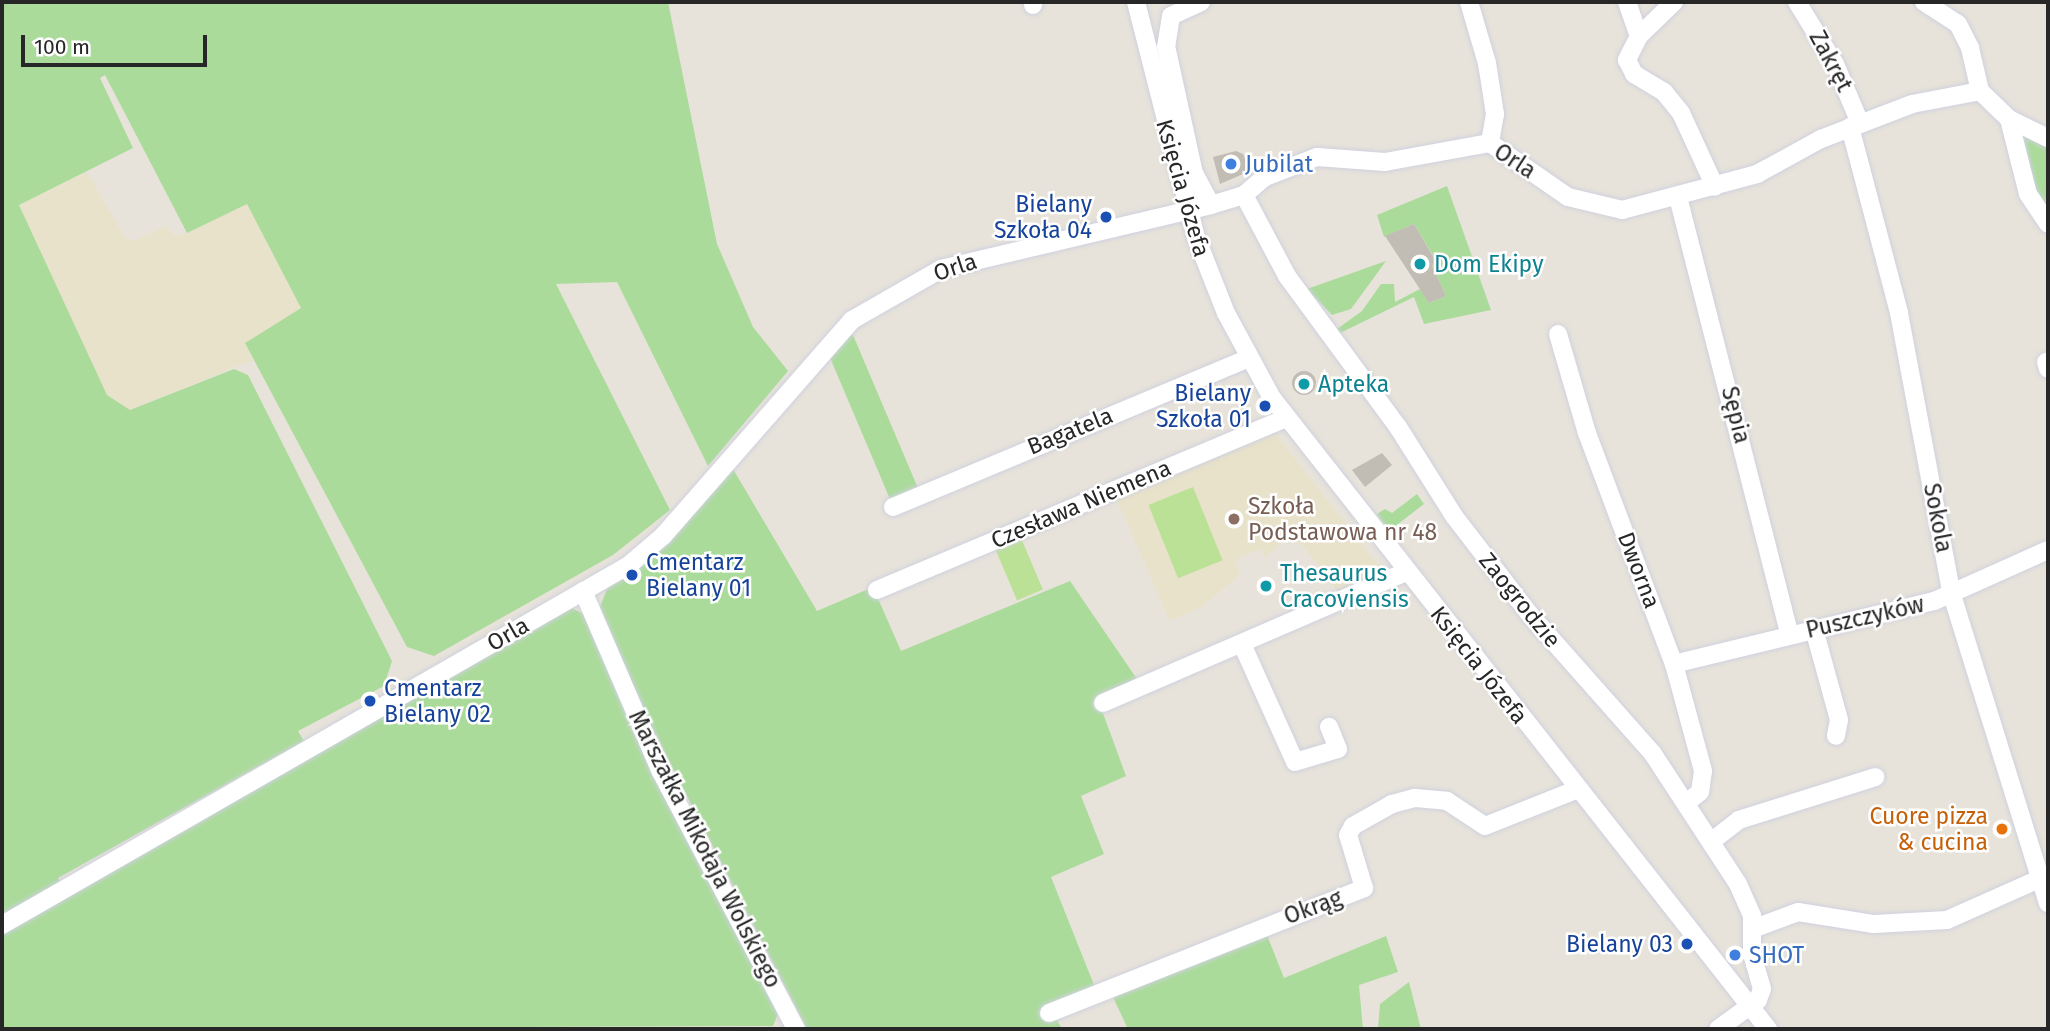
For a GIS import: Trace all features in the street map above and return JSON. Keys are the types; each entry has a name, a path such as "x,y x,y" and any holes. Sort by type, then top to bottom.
{"street":[{"name":"Księcia Józefa","path":"1136,2 1187,209 1249,358 1286,418 1768,1029"},
{"path":"1201,2 1171,16 1166,46 1194,173 1211,205"},
{"path":"1469,2 1488,63 1495,114 1490,142"},
{"path":"1627,2 1639,36"},
{"path":"1674,2 1639,36 1627,60 1631,67 1681,113 1715,187"},
{"name":"Zakręt","path":"1797,2 1835,64 1855,125"},
{"path":"1924,2 1958,24 1970,48 1980,92 2008,119 2048,138"},
{"name":"Orla","path":"2,925 583,591 663,536 799,376 879,300 976,258 1211,205 1244,195 1265,177 1317,157 1385,162 1490,142 1568,197 1597,208 1622,210 1757,174 1855,125 1945,95 1980,92"},
{"path":"2008,119 2028,194 2048,224"},
{"name":"Sokola","path":"1855,125 1899,313 1952,595 1985,712 2045,877 2048,903"},
{"name":"Zaogrodzie","path":"1244,195 1287,276 1398,427 1454,516 1687,802 1712,841 1748,903 1755,928 1752,954 1762,989 1750,1006"},
{"name":"Sępia","path":"1678,197 1789,634"},
{"name":"Dworna","path":"1558,334 1587,433 1674,664 1703,771 1700,792 1687,802"},
{"name":"Bagatela","path":"892,507 1249,358"},
{"name":"Czesława Niemena","path":"877,590 1286,418"},
{"name":"Puszczyków","path":"1674,664 1952,595 2048,550"},
{"path":"1103,703 1406,572"},
{"name":"Marszałka Mikołaja Wolskiego","path":"583,591 660,770 796,1029"},
{"path":"1814,629 1839,720 1836,736"},
{"path":"1242,644 1295,762 1338,749 1329,727"},
{"path":"1712,841 1740,820 1875,777"},
{"name":"Okrąg","path":"1049,1013 1364,888 1348,835 1353,826 1392,804 1415,798 1447,801 1485,826 1578,789"},
{"path":"1755,928 1798,912 1874,924 1947,920 2045,877"},
{"path":"1720,1029 1750,1006"}],"shaded area":[{"path":"87,172 124,236 134,241 166,226 176,236 187,233 247,203 301,308 245,343 253,360 130,410 107,395 19,205"},
{"name":"Szkoła Podstawowa nr 48","path":"1273,431 1386,575 1341,595 1300,542 1286,540 1265,557 1260,549 1235,560 1240,575 1201,607 1170,621 1116,498"}],"green space":[{"path":"2,2 668,2 717,244 753,327 788,371 708,466 617,282 556,284 670,510 613,555 434,656 407,647 245,343 301,308 247,204 187,233 105,75 100,78 133,148 19,205 107,395 130,410 234,369 248,375 392,661 384,686 298,731 304,741 58,878 66,892 572,608 585,615 778,1014 773,1026 2,1029"},
{"path":"2015,133 2048,144 2048,215 2037,200"},
{"path":"1447,186 1491,310 1424,324 1414,297 1340,333 1337,329 1362,311 1381,284 1394,284 1395,302 1422,288 1429,303 1446,296 1432,265 1437,262 1414,224 1384,237 1377,215"},
{"path":"1386,261 1351,309 1332,315 1307,289"},
{"path":"853,335 920,492 892,504 825,347"},
{"path":"733,469 817,611 873,587 901,651 1070,581 1137,679 1097,697 1126,776 1081,796 1104,854 1051,877 1096,990 1040,1014 1054,1015 1062,1029 807,1029 643,711 600,607 607,589 656,551"},
{"path":"1193,487 1223,560 1178,578 1148,505"},
{"path":"1417,494 1424,504 1389,531 1377,514 1385,509 1392,513"},
{"path":"1021,538 1043,590 1017,600 995,549"},
{"path":"1265,930 1284,978 1386,936 1398,972 1359,985 1363,1029 1128,1029 1110,991"},
{"path":"1409,982 1421,1029 1378,1029 1380,1004"}],"building":[{"name":"Jubilat","path":"1236,151 1243,154 1250,171 1220,184 1213,157"},
{"name":"Dom Ekipy","path":"1414,224 1437,263 1432,265 1446,296 1429,303 1385,236"},
{"name":"Apteka","path":"1304,371 1313,374 1316,383 1313,392 1304,395 1295,392 1292,383 1295,374"},
{"path":"1382,453 1392,465 1365,487 1352,470"}],"place":[{"name":"Jubilat","path":"1231,164"},
{"name":"Bielany Szkoła 04","path":"1106,217"},
{"name":"Dom Ekipy","path":"1420,264"},
{"name":"Apteka","path":"1304,384"},
{"name":"Bielany Szkoła 01","path":"1265,406"},
{"name":"Szkoła Podstawowa nr 48","path":"1234,519"},
{"name":"Cmentarz Bielany 01","path":"632,575"},
{"name":"Thesaurus Cracoviensis","path":"1266,586"},
{"name":"Cmentarz Bielany 02","path":"370,701"},
{"name":"Cuore pizza & cucina","path":"2002,829"},
{"name":"Bielany 03","path":"1687,944"},
{"name":"SHOT","path":"1735,955"}]}
